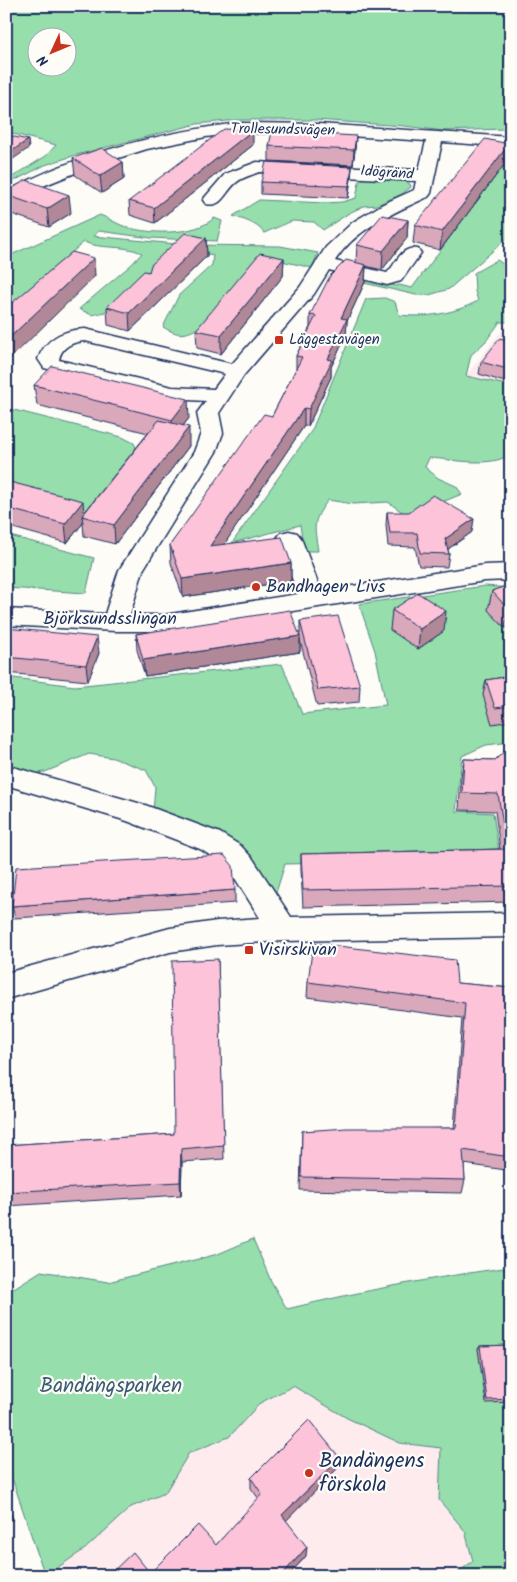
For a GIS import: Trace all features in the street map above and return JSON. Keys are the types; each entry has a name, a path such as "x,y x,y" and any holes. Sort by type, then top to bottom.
{"street":[{"name":"Trollesundsvägen","path":"6,199 37,182 84,163 144,145 206,132 238,128 320,129 511,142"},
{"path":"115,623 130,570 205,452 212,433 208,413 218,396 237,371 307,290 332,251 359,226 389,208 422,193 435,137"},
{"name":"Idögränd","path":"212,200 231,178 256,167 425,176"},
{"path":"324,264 387,279 394,276 412,253"},
{"path":"218,396 172,393 63,368 51,364 48,358 50,352 64,337 85,335 237,371"},
{"path":"289,538 312,600"},
{"name":"Björksundsslingan","path":"6,616 115,623 164,623 485,573 511,572"},
{"path":"8,775 135,813 210,841 231,854 243,867 283,929"},
{"path":"6,986 170,940 217,933 283,929 511,925"}],"shaded area":[{"path":"511,319 511,433 457,387"},
{"name":"Bandängens förskola","path":"293,1386 453,1418 439,1500 465,1531 473,1561 453,1576 46,1576 85,1549 131,1507 165,1493 189,1453 229,1437 260,1403"}],"green space":[{"path":"6,6 448,6 471,12 511,12 511,111 504,129 444,131 404,126 315,120 237,120 197,124 76,155 45,165 6,185 6,181 46,156 56,145 6,132"},
{"path":"511,160 511,235 449,289 429,295 416,295 351,280 341,272 396,286 412,288 507,161"},
{"path":"360,177 402,180 410,184 411,187 402,194 377,205 364,206 349,213 323,230 314,222 292,221 264,233 254,224 233,216 259,200 325,203 342,202 356,198"},
{"path":"100,215 121,225 143,231 156,232 183,231 206,224 214,218 222,221 217,241 151,238 99,231 93,236 186,245 280,246 318,253 312,268 269,258 201,326 191,332 182,334 163,327 179,295 212,265 213,255 186,249 156,265 105,312 92,315 79,309 132,264 142,253 84,242 6,309 6,260 11,255"},
{"path":"497,260 511,269 511,322 500,322 486,341 471,355 466,376 511,386 511,453 494,461 483,462 429,458 425,467 438,478 456,486 462,494 408,516 388,502 353,504 328,500 319,513 316,524 318,551 304,551 300,525 232,543 312,430 366,299 385,298 395,302 399,315 419,316 449,312 478,301 475,291 474,273"},
{"path":"6,408 122,437 134,443 137,450 92,508 80,512 6,493"},
{"path":"6,535 94,558 86,593 6,588"},
{"path":"485,586 511,588 511,742 486,745 462,756 456,811 493,813 500,859 285,864 275,896 153,812 155,787 146,770 113,758 89,754 45,772 28,774 6,765 6,677 75,686 282,664 302,714 386,705 375,651 359,604"},
{"name":"Bandängsparken","path":"253,1239 271,1281 287,1309 398,1285 511,1267 511,1576 453,1576 473,1561 465,1531 439,1500 441,1448 400,1443 347,1418 293,1386 260,1403 229,1437 189,1453 165,1493 131,1507 85,1549 45,1576 13,1481 6,1470 6,1293 41,1271 108,1282 218,1254"}],"building":[{"path":"224,129 253,130 154,208 129,201"},
{"path":"272,131 356,136 354,150 269,146"},
{"path":"6,135 28,140 6,155"},
{"path":"485,139 509,144 442,232 415,225"},
{"path":"102,148 123,162 100,176 73,158"},
{"path":"266,162 352,167 349,186 261,182"},
{"path":"26,180 69,195 47,209 6,195 6,192"},
{"path":"382,215 408,220 383,251 357,245"},
{"path":"185,233 206,238 129,313 107,307 144,271 149,272 151,265"},
{"path":"72,252 94,258 6,341 6,308"},
{"path":"260,253 284,258 221,335 196,330"},
{"path":"346,260 366,265 341,318 347,319 328,359 332,360 309,409 304,408 210,546 282,537 291,563 182,579 170,545 264,414 272,416 302,357 296,356 316,316 310,315 330,276"},
{"path":"511,335 511,370 481,362 500,338 507,340"},
{"path":"52,366 188,399 172,420 34,385"},
{"path":"159,420 189,427 114,525 82,516"},
{"path":"6,481 83,501 65,524 6,508"},
{"path":"433,495 474,519 445,539 449,554 420,553 417,533 390,533 387,512 409,512"},
{"path":"511,584 511,608 508,609 492,591"},
{"path":"418,593 446,611 420,629 392,610"},
{"path":"290,610 300,636 143,660 136,634"},
{"path":"338,616 360,686 318,690 300,621"},
{"path":"6,628 97,637 86,665 6,657"},
{"path":"511,676 511,706 495,708 486,680"},
{"path":"511,745 511,886 303,890 301,854 507,849 498,794 462,793 464,759 495,760"},
{"path":"224,855 233,866 235,890 12,906 16,867"},
{"path":"313,943 455,960 457,983 511,988 510,1157 463,1150 465,1180 301,1177 302,1131 347,1128 456,1128 465,1003 308,982"},
{"path":"218,959 224,1145 181,1149 180,1182 6,1192 6,1145 174,1134 172,961"},
{"path":"511,1345 511,1399 487,1400 480,1346"},
{"path":"309,1420 340,1458 282,1515 307,1547 281,1576 108,1576 133,1552 150,1573 198,1525 216,1545 262,1494 251,1478"}],"place":[{"name":"Läggestavägen","path":"279,340"},
{"name":"Bandhagen Livs","path":"256,587"},
{"name":"Visirskivan","path":"249,950"},
{"name":"Bandängens förskola","path":"309,1473"}]}
